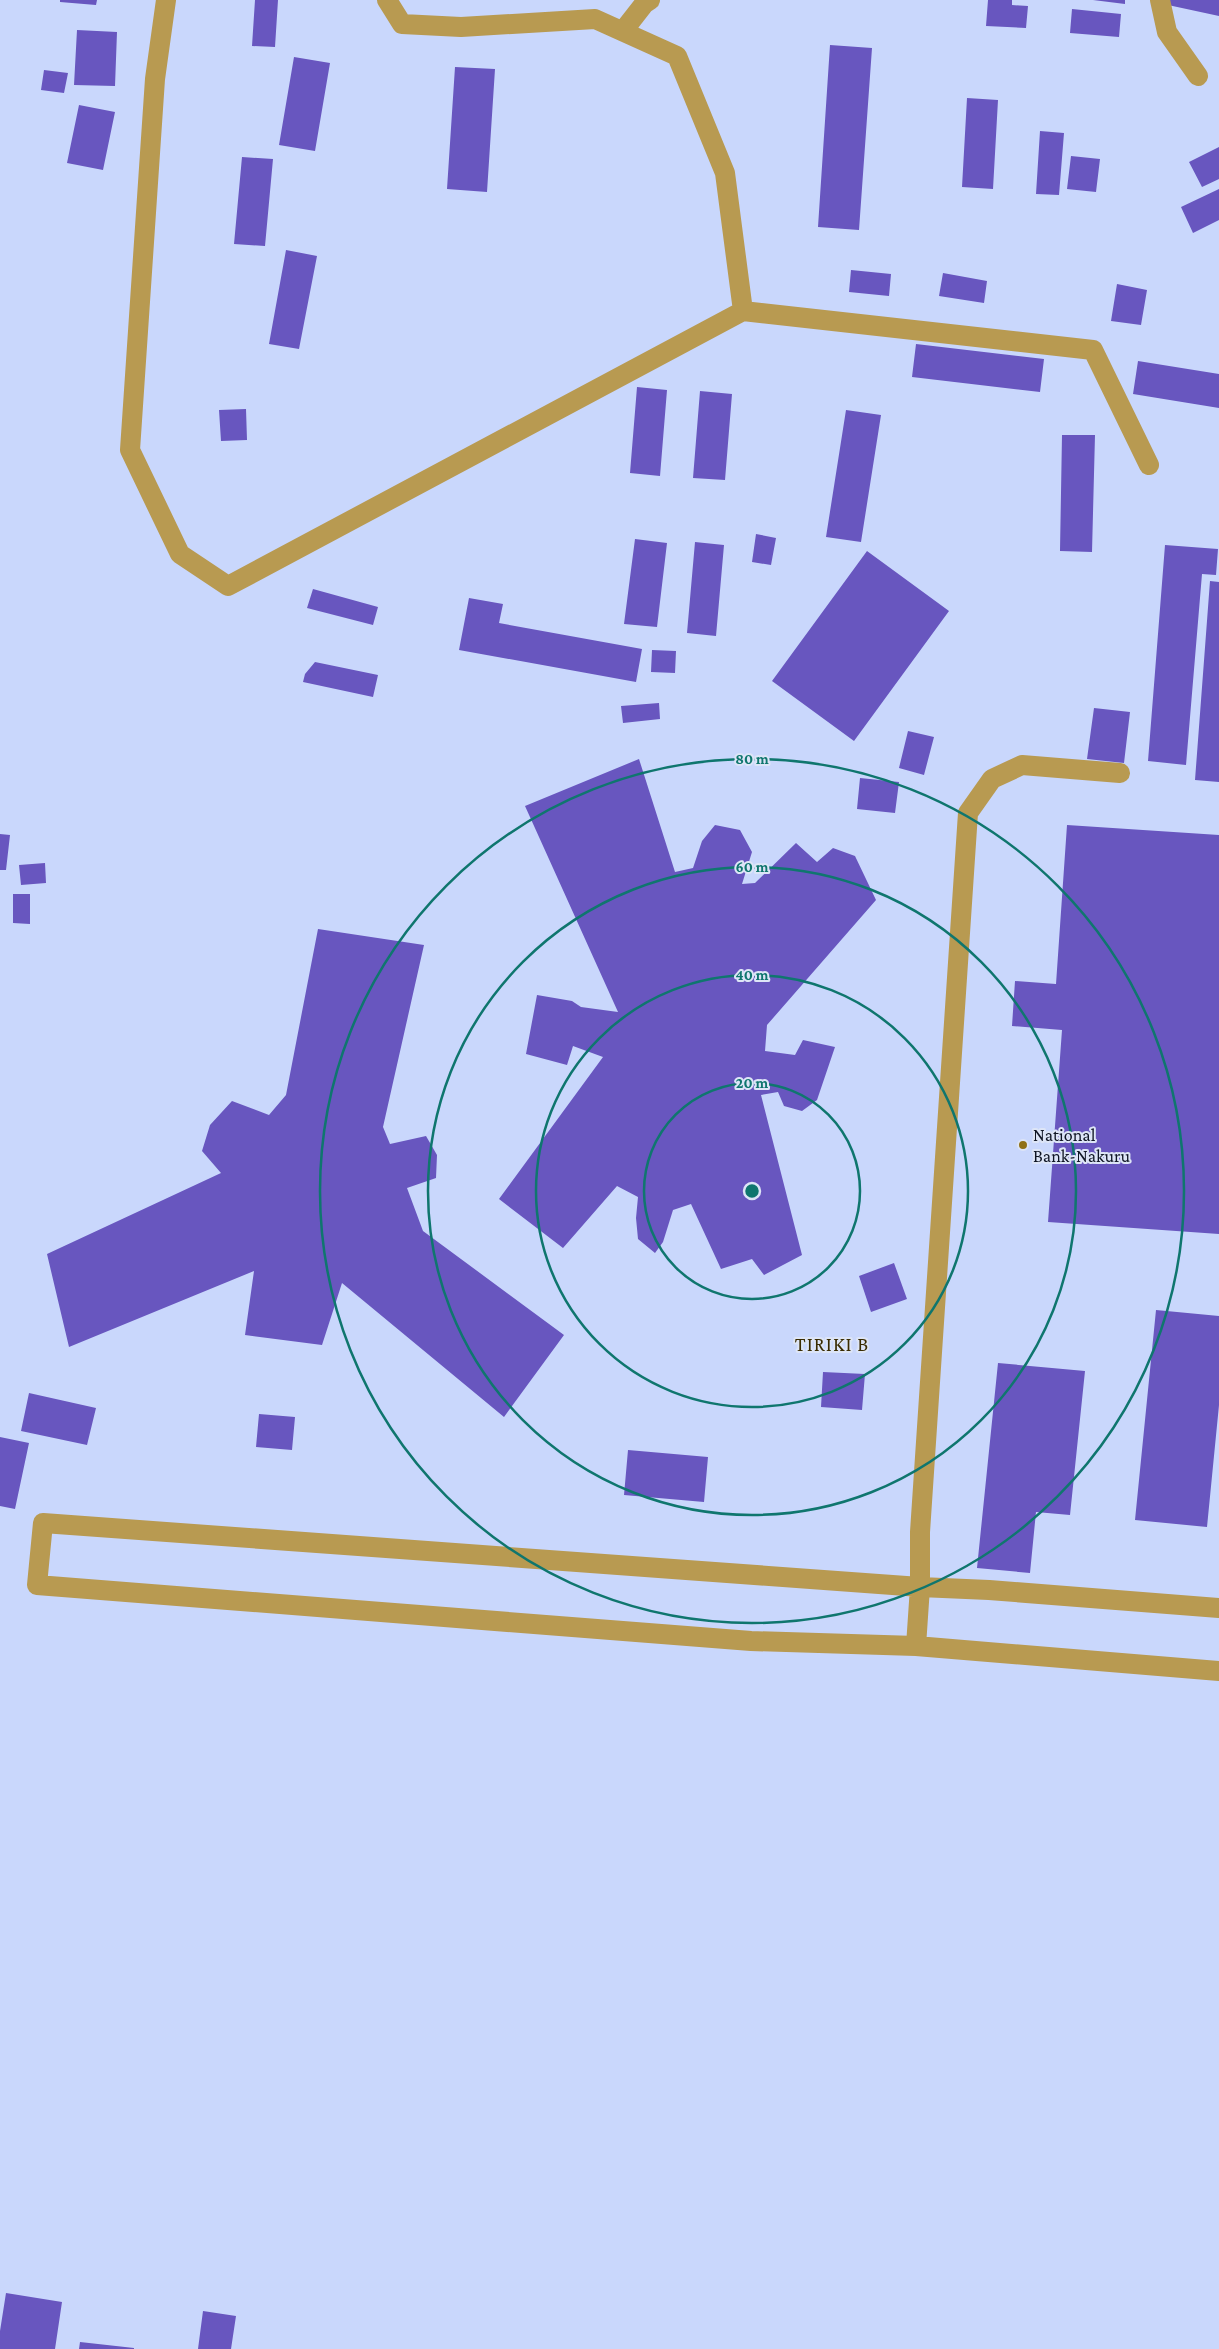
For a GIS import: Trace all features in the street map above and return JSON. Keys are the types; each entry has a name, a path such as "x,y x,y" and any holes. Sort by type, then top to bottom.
{"lane":[{"path":"166,0 156,79 130,450 180,554 228,586 743,311 1093,350 1149,465"},
{"path":"387,0 402,24 461,27 595,18 677,56 725,173 743,311"},
{"path":"623,31 644,4 650,0"},
{"path":"1160,0 1167,32 1198,76"},
{"path":"916,1646 920,1587 920,1532 968,813 992,778 1022,765 1120,772"},
{"path":"1219,1608 43,1523 37,1585 751,1641 916,1646 1219,1671"}],"building":[{"path":"60,0 97,0 96,5 60,2"},
{"path":"255,0 278,0 275,47 252,46"},
{"path":"988,0 1012,0 1012,5 1028,6 1026,28 986,26"},
{"path":"1093,0 1125,0 1125,4"},
{"path":"1169,0 1219,0 1219,16 1168,5"},
{"path":"1072,9 1121,14 1119,37 1070,33"},
{"path":"77,30 117,32 115,86 74,85"},
{"path":"830,45 872,48 859,230 818,227"},
{"path":"294,57 330,63 315,151 279,145"},
{"path":"455,67 495,69 487,192 447,189"},
{"path":"44,70 68,73 64,93 41,90"},
{"path":"967,98 998,100 993,189 962,187"},
{"path":"79,105 115,112 103,170 67,163"},
{"path":"1040,131 1064,133 1059,195 1036,194"},
{"path":"1219,147 1219,179 1202,187 1189,162"},
{"path":"1071,156 1100,159 1096,192 1067,189"},
{"path":"242,157 273,159 265,246 234,244"},
{"path":"1219,189 1219,220 1193,233 1181,207"},
{"path":"286,250 317,256 299,349 269,344"},
{"path":"851,270 891,274 889,296 849,292"},
{"path":"943,273 987,281 984,303 939,296"},
{"path":"1117,284 1147,290 1141,325 1111,321"},
{"path":"916,344 1044,359 1040,392 912,377"},
{"path":"1138,361 1219,374 1219,408 1133,394"},
{"path":"637,387 667,390 660,476 630,473"},
{"path":"700,391 732,394 725,480 693,478"},
{"path":"246,409 247,440 221,441 219,410"},
{"path":"846,410 881,415 861,542 826,537"},
{"path":"1062,435 1095,435 1092,552 1060,551"},
{"path":"756,534 776,538 771,565 752,562"},
{"path":"635,539 667,543 657,627 624,624"},
{"path":"695,542 724,545 716,636 687,633"},
{"path":"1165,545 1218,549 1216,575 1202,574 1186,765 1148,761"},
{"path":"867,551 949,611 854,741 772,681"},
{"path":"1210,581 1219,582 1219,782 1195,780"},
{"path":"313,589 378,607 373,625 307,608"},
{"path":"469,598 503,604 499,623 642,649 636,682 459,650"},
{"path":"652,650 676,651 675,673 651,672"},
{"path":"315,662 378,675 373,697 303,682 305,674"},
{"path":"659,703 660,719 623,723 621,706"},
{"path":"1094,708 1130,712 1124,763 1087,759"},
{"path":"908,731 934,737 924,775 899,768"},
{"path":"639,759 675,872 693,868 702,841 715,825 740,830 752,852 742,884 755,883 796,843 817,862 833,848 855,856 876,900 767,1025 765,1051 795,1055 803,1040 835,1047 817,1100 802,1111 784,1106 778,1092 761,1095 802,1255 764,1275 752,1259 721,1269 691,1204 673,1210 663,1242 655,1253 638,1239 636,1218 638,1197 617,1186 563,1248 499,1199 603,1057 573,1046 567,1065 526,1054 537,995 572,1001 581,1007 618,1012 525,806"},
{"path":"860,778 899,782 895,813 857,809"},
{"path":"1067,825 1219,835 1219,1234 1048,1222 1062,1030 1012,1026 1015,981 1056,984"},
{"path":"0,834 10,835 6,870 0,870"},
{"path":"45,863 46,883 21,885 19,865"},
{"path":"13,894 30,894 30,924 13,923"},
{"path":"318,929 424,945 383,1127 390,1144 426,1136 437,1155 436,1178 407,1188 423,1231 564,1335 504,1417 342,1283 322,1345 245,1335 254,1271 69,1347 47,1254 221,1173 202,1151 210,1125 232,1101 269,1115 286,1095"},
{"path":"894,1263 907,1299 871,1312 859,1276"},
{"path":"1156,1310 1219,1316 1219,1405 1207,1527 1135,1520"},
{"path":"998,1363 1085,1371 1070,1515 1036,1512 1030,1573 977,1568"},
{"path":"823,1372 865,1374 862,1410 821,1407"},
{"path":"29,1393 96,1408 87,1445 21,1431"},
{"path":"259,1414 295,1417 292,1450 256,1447"},
{"path":"0,1437 29,1443 15,1509 0,1506"},
{"path":"628,1450 708,1457 704,1502 624,1495"},
{"path":"6,2293 62,2302 55,2349 0,2349 0,2331"},
{"path":"203,2311 236,2316 231,2349 198,2349"},
{"path":"80,2342 134,2348 134,2349 79,2349"}],"place":[{"name":"National Bank-Nakuru","path":"1023,1145"}],"district":[{"name":"TIRIKI B","path":"832,1344"}]}
